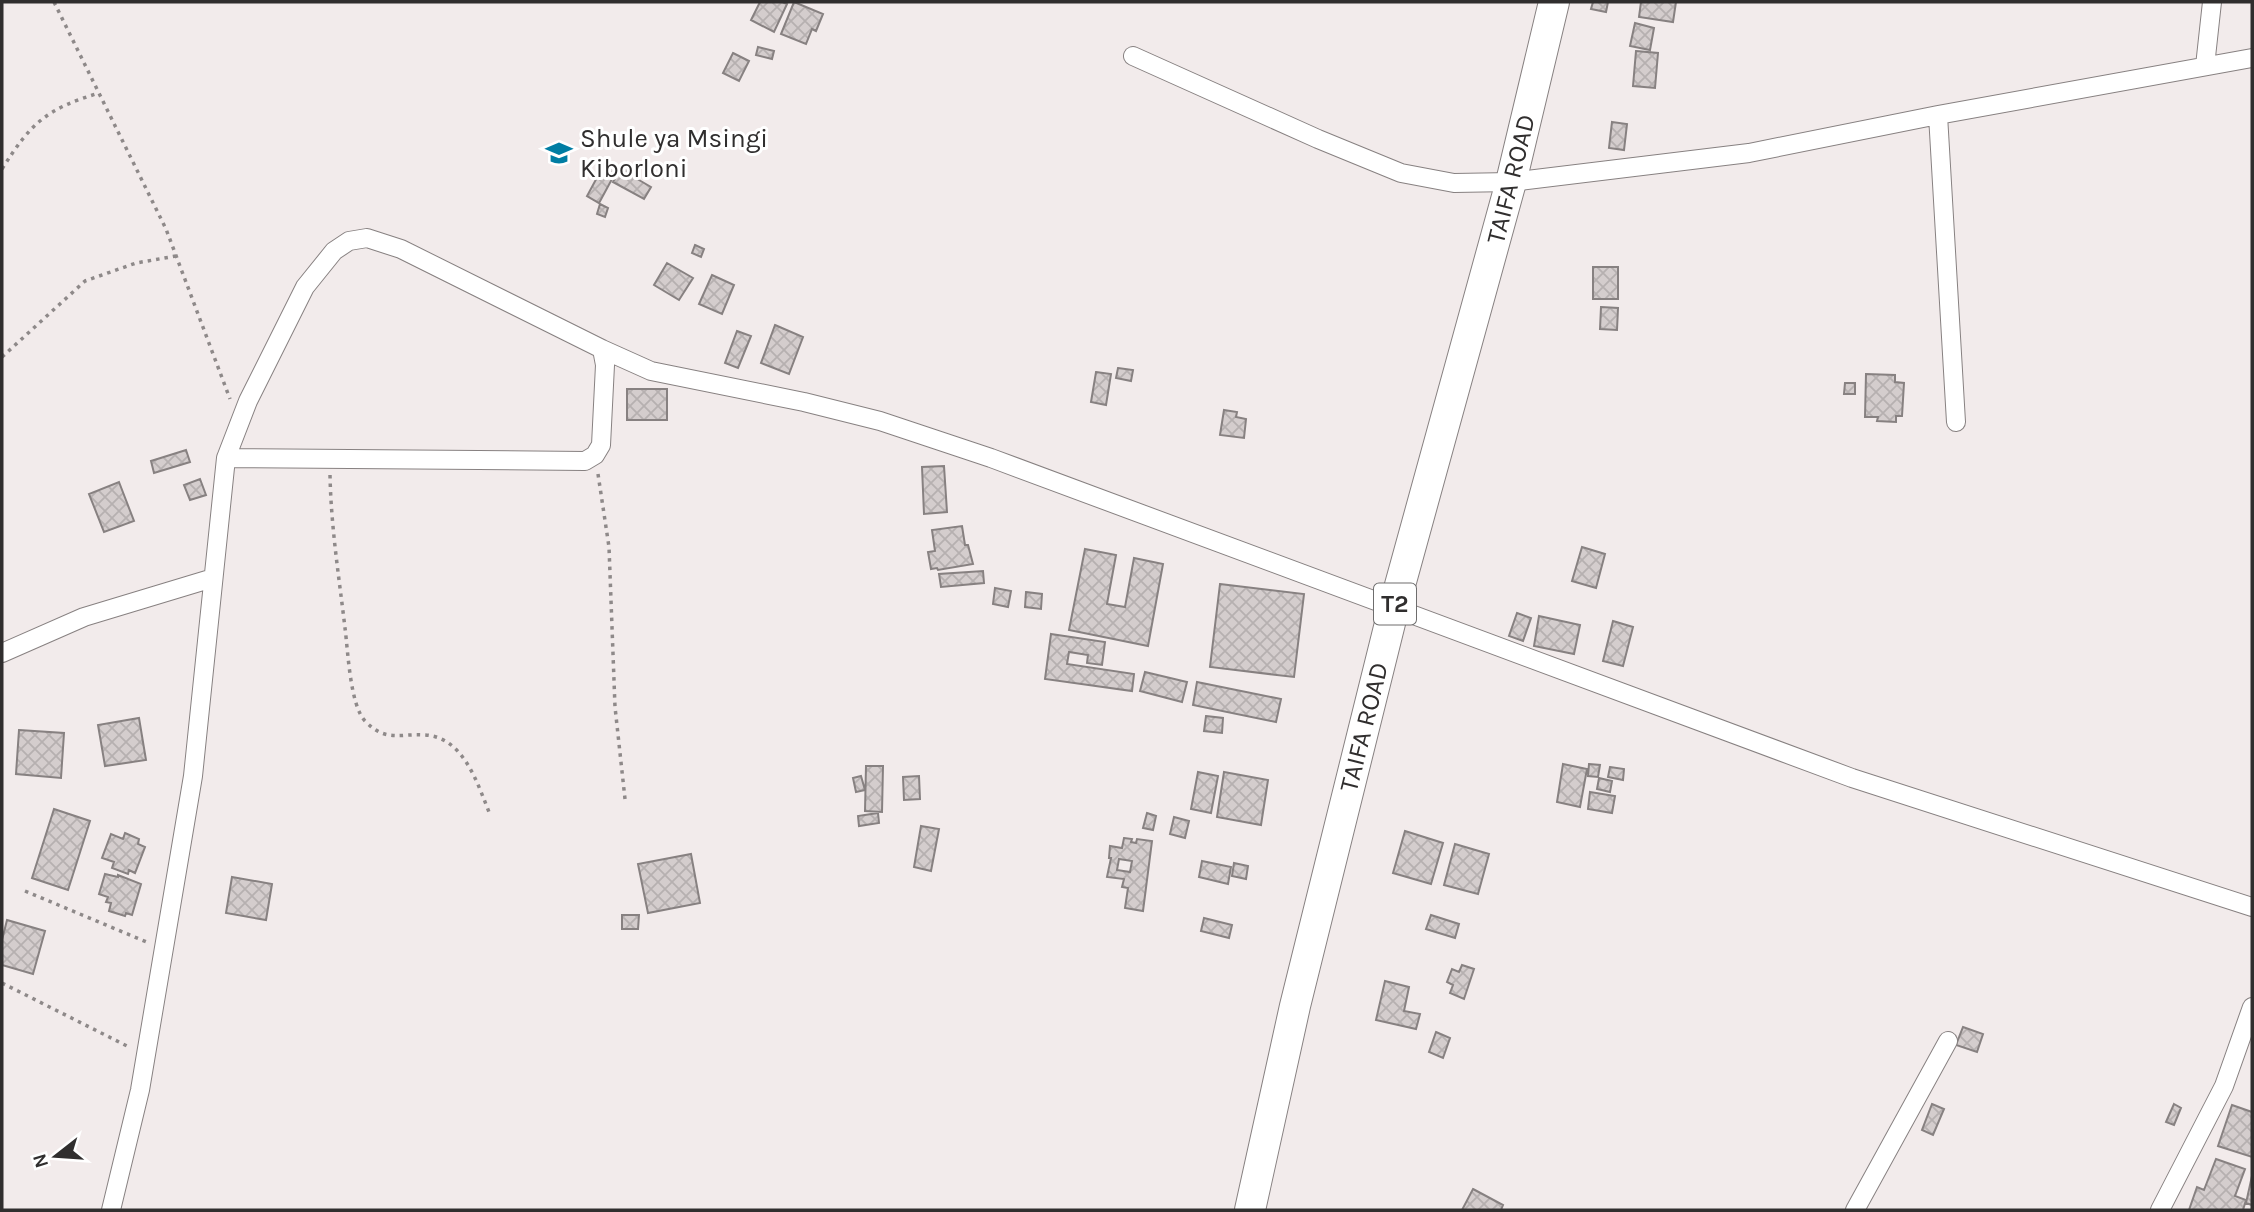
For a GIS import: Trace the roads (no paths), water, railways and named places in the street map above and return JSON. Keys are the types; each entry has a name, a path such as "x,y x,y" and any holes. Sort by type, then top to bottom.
{"highway":[{"name":"TAIFA ROAD","path":"1250,1210 1299,993 1394,607 1511,182 1554,2"}],"street":[{"path":"2205,66 2212,2"},
{"path":"1133,57 1401,173 1454,183 1511,182 1749,153 1938,115 2252,58"},
{"path":"1938,115 1956,422"},
{"path":"110,1210 140,1090 193,776 226,458 248,401 305,287 334,251 349,241 367,238 401,249 651,371 804,402 880,421 991,458 1852,778 2252,907"},
{"path":"226,458 585,461 595,455 601,445 605,365 602,349"},
{"path":"2,653 84,617 213,578"},
{"path":"2160,1210 2224,1086 2252,1007"},
{"path":"1855,1210 1948,1041"}],"place":[{"name":"Shule ya Msingi Kiborloni","path":"559,153"}]}
